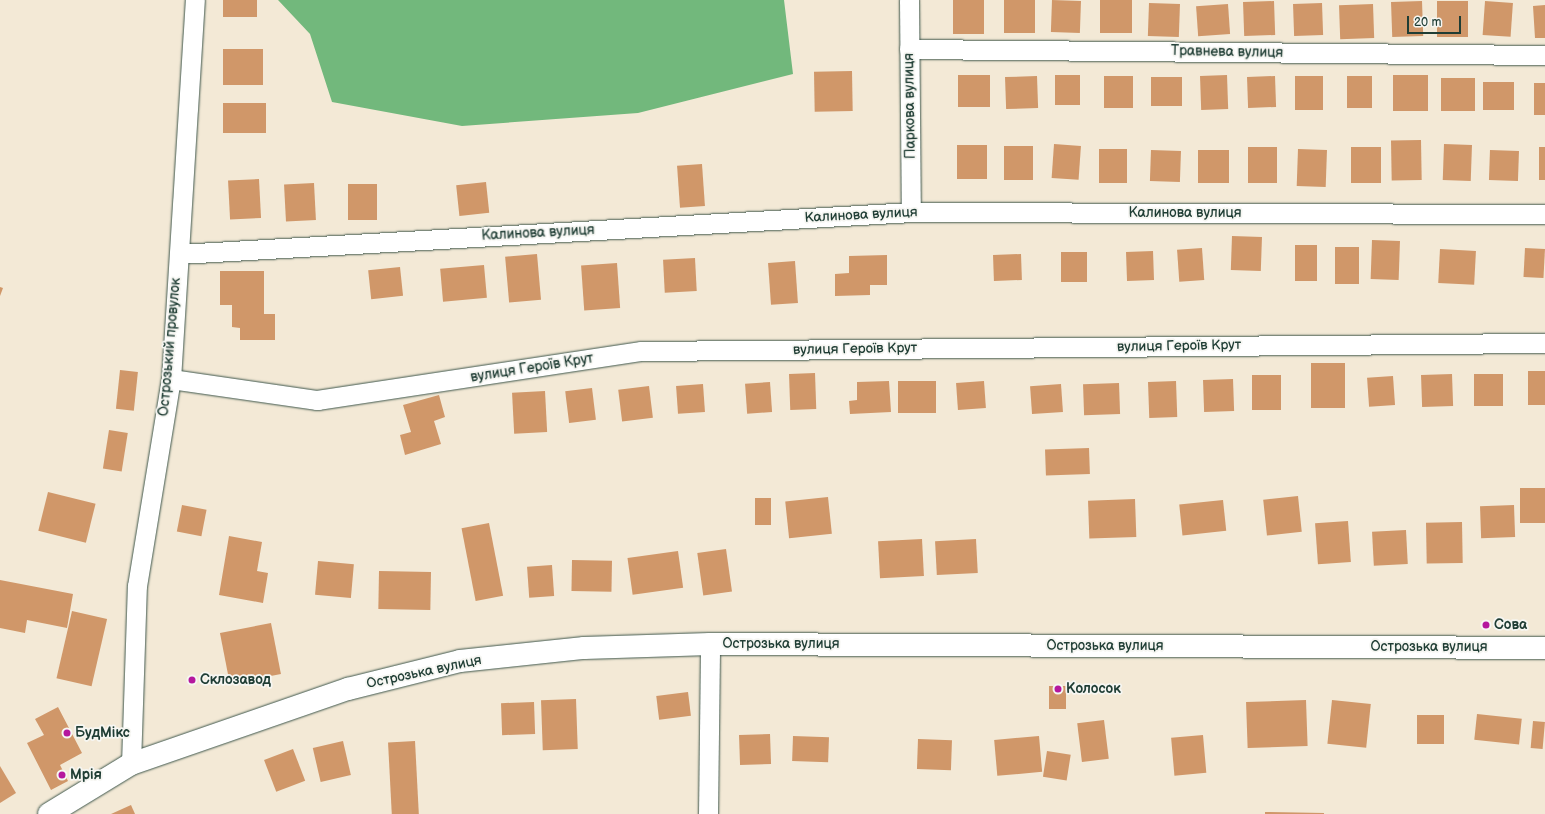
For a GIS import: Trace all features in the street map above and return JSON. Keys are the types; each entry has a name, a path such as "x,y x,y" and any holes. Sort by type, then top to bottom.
{"main road":[{"name":"Острозька вулиця","path":"48,814 131,764 348,689 460,661 584,648 710,644 1545,648"}],"street":[{"name":"Острозький провулок","path":"131,764 137,586 171,379 195,0"},
{"name":"Паркова вулиця","path":"909,0 911,212"},
{"name":"Травнева вулиця","path":"909,49 1545,55"},
{"name":"Калинова вулиця","path":"178,254 911,212 1545,214"},
{"name":"вулиця Героїв Крут","path":"171,379 317,400 641,351 1545,343"},
{"path":"708,814 710,644"}],"green space":[{"path":"278,0 784,0 793,74 638,113 462,126 332,102 310,34"}],"building":[{"path":"223,0 257,0 257,17 223,17"},
{"path":"953,0 984,0 984,34 953,34"},
{"path":"1004,0 1035,0 1035,33 1004,33"},
{"path":"1052,0 1081,1 1080,33 1051,32"},
{"path":"1100,0 1132,0 1132,33 1100,33"},
{"path":"1274,1 1275,35 1244,36 1243,2"},
{"path":"1422,1 1423,36 1392,37 1391,2"},
{"path":"1437,1 1468,1 1468,37 1437,37"},
{"path":"1485,1 1513,3 1511,37 1483,35"},
{"path":"1149,3 1180,4 1179,37 1148,36"},
{"path":"1322,3 1323,35 1294,36 1293,4"},
{"path":"1228,4 1230,34 1198,36 1196,6"},
{"path":"1373,4 1374,38 1340,39 1339,5"},
{"path":"1545,5 1545,38 1535,38 1533,6"},
{"path":"223,49 263,49 263,85 223,85"},
{"path":"852,71 853,111 815,112 814,72"},
{"path":"958,75 990,75 990,107 958,107"},
{"path":"1055,75 1080,75 1080,105 1055,105"},
{"path":"1227,75 1228,109 1201,110 1200,76"},
{"path":"1393,75 1428,75 1428,111 1393,111"},
{"path":"1037,76 1038,108 1006,109 1005,77"},
{"path":"1104,76 1133,76 1133,108 1104,108"},
{"path":"1275,76 1276,107 1248,108 1247,77"},
{"path":"1295,76 1323,76 1323,110 1295,110"},
{"path":"1347,76 1372,76 1372,108 1347,108"},
{"path":"1151,77 1182,77 1182,106 1151,106"},
{"path":"1441,78 1475,78 1475,111 1441,111"},
{"path":"1483,82 1514,82 1514,110 1483,110"},
{"path":"1534,83 1545,83 1545,115 1534,115"},
{"path":"223,103 266,103 266,133 223,133"},
{"path":"1421,140 1422,180 1392,181 1391,141"},
{"path":"1054,144 1081,146 1079,180 1052,178"},
{"path":"1444,144 1472,145 1471,181 1443,180"},
{"path":"957,145 987,145 987,179 957,179"},
{"path":"1004,146 1033,146 1033,180 1004,180"},
{"path":"1248,147 1277,147 1277,183 1248,183"},
{"path":"1351,147 1381,147 1381,183 1351,183"},
{"path":"1539,147 1545,147 1545,180 1539,180"},
{"path":"1099,149 1127,149 1127,183 1099,183"},
{"path":"1298,149 1327,150 1326,187 1297,186"},
{"path":"1151,150 1181,151 1180,182 1150,181"},
{"path":"1198,150 1229,150 1229,183 1198,183"},
{"path":"1490,150 1519,151 1518,181 1489,180"},
{"path":"702,164 705,206 680,208 677,166"},
{"path":"259,179 261,218 230,220 228,181"},
{"path":"486,182 489,213 459,216 456,185"},
{"path":"314,183 316,220 286,222 284,185"},
{"path":"348,184 377,184 377,220 348,220"},
{"path":"1232,236 1262,237 1261,271 1231,270"},
{"path":"1372,240 1400,241 1399,280 1371,279"},
{"path":"1295,245 1317,245 1317,281 1295,281"},
{"path":"1335,247 1359,247 1359,284 1335,284"},
{"path":"1202,248 1204,280 1179,282 1177,250"},
{"path":"1525,248 1545,249 1543,278 1523,277"},
{"path":"1440,249 1476,251 1474,285 1438,283"},
{"path":"1153,251 1154,280 1127,281 1126,252"},
{"path":"1061,252 1087,252 1087,282 1061,282"},
{"path":"537,254 541,300 509,303 505,257"},
{"path":"1021,254 1022,280 994,281 993,255"},
{"path":"887,255 887,285 870,285 870,295 835,296 835,274 849,273 849,256"},
{"path":"695,258 697,291 665,293 663,260"},
{"path":"795,261 798,303 771,305 768,263"},
{"path":"617,263 620,308 584,310 581,266"},
{"path":"484,265 487,298 443,302 440,269"},
{"path":"400,267 403,296 371,299 368,270"},
{"path":"220,271 264,271 264,314 275,314 275,340 240,340 240,328 232,327 232,305 220,305"},
{"path":"0,287 3,288 0,296"},
{"path":"1311,363 1345,363 1345,408 1311,408"},
{"path":"120,370 138,372 134,411 116,409"},
{"path":"1528,371 1545,371 1545,405 1528,405"},
{"path":"815,373 816,409 790,410 789,374"},
{"path":"1452,374 1453,406 1422,407 1421,375"},
{"path":"1474,374 1503,374 1503,406 1474,406"},
{"path":"1252,375 1281,375 1281,410 1252,410"},
{"path":"1393,376 1395,405 1369,407 1367,378"},
{"path":"1233,379 1234,411 1204,412 1203,380"},
{"path":"889,381 891,412 850,414 849,401 857,400 857,382"},
{"path":"898,381 936,381 936,413 898,413"},
{"path":"984,381 986,408 958,410 956,383"},
{"path":"1176,381 1177,417 1149,418 1148,382"},
{"path":"770,382 772,412 747,414 745,384"},
{"path":"1119,383 1120,414 1084,415 1083,384"},
{"path":"703,384 705,412 678,414 676,386"},
{"path":"1061,384 1063,412 1032,414 1030,386"},
{"path":"649,386 653,418 622,422 618,390"},
{"path":"592,388 596,420 569,423 565,391"},
{"path":"545,391 547,432 514,434 512,393"},
{"path":"439,395 445,417 434,421 441,444 405,455 400,435 411,432 403,405"},
{"path":"109,430 128,433 122,471 103,469"},
{"path":"1089,448 1090,474 1046,476 1045,450"},
{"path":"1520,488 1545,488 1545,523 1520,523"},
{"path":"48,492 96,504 86,543 38,531"},
{"path":"1298,496 1302,532 1267,535 1263,500"},
{"path":"828,497 832,534 789,538 785,501"},
{"path":"755,498 771,498 771,525 755,525"},
{"path":"1135,499 1136,537 1089,539 1088,501"},
{"path":"1223,500 1226,531 1182,535 1179,505"},
{"path":"182,505 207,510 201,536 177,532"},
{"path":"1514,505 1515,537 1481,538 1480,506"},
{"path":"1348,521 1351,562 1318,564 1315,523"},
{"path":"1462,522 1463,563 1427,564 1426,523"},
{"path":"489,523 503,596 476,601 462,528"},
{"path":"1406,530 1408,564 1374,566 1372,532"},
{"path":"229,536 262,542 257,571 268,573 263,603 219,595"},
{"path":"922,539 924,576 880,578 878,541"},
{"path":"976,539 978,573 937,575 935,541"},
{"path":"726,549 732,592 703,596 697,553"},
{"path":"678,551 683,588 633,595 627,558"},
{"path":"572,560 612,561 611,592 571,591"},
{"path":"318,561 354,564 351,598 315,595"},
{"path":"552,565 554,596 529,598 527,567"},
{"path":"379,571 431,572 430,610 378,609"},
{"path":"0,580 73,594 67,628 27,620 25,633 0,628"},
{"path":"72,611 107,619 92,686 56,678"},
{"path":"271,623 281,674 230,684 220,633"},
{"path":"1049,686 1066,686 1066,709 1049,709"},
{"path":"688,692 691,716 659,720 656,696"},
{"path":"576,699 578,749 543,750 541,700"},
{"path":"1306,700 1308,746 1248,748 1246,702"},
{"path":"1332,700 1371,704 1366,748 1327,744"},
{"path":"534,702 535,734 502,735 501,703"},
{"path":"58,707 82,753 60,765 68,781 51,790 27,743 44,735 35,719"},
{"path":"1477,714 1522,719 1519,745 1474,740"},
{"path":"1417,715 1444,715 1444,744 1417,744"},
{"path":"1104,720 1109,759 1082,762 1077,723"},
{"path":"1533,721 1545,722 1543,749 1531,748"},
{"path":"770,734 771,764 740,765 739,735"},
{"path":"1203,735 1206,773 1174,776 1171,738"},
{"path":"793,736 829,737 828,762 792,761"},
{"path":"1039,736 1042,772 997,776 994,740"},
{"path":"918,739 952,740 951,770 917,769"},
{"path":"343,741 351,775 321,782 313,748"},
{"path":"415,741 419,814 392,814 388,742"},
{"path":"293,749 305,781 276,792 264,760"},
{"path":"1047,751 1071,755 1067,780 1043,777"},
{"path":"0,766 16,793 0,803"},
{"path":"131,805 135,814 111,814"},
{"path":"1265,812 1324,813 1324,814 1265,814"}],"place":[{"name":"Сова","path":"1486,625"},
{"name":"Склозавод","path":"192,680"},
{"name":"Колосок","path":"1058,689"},
{"name":"БудМікс","path":"67,733"},
{"name":"Мрія","path":"62,775"}]}
